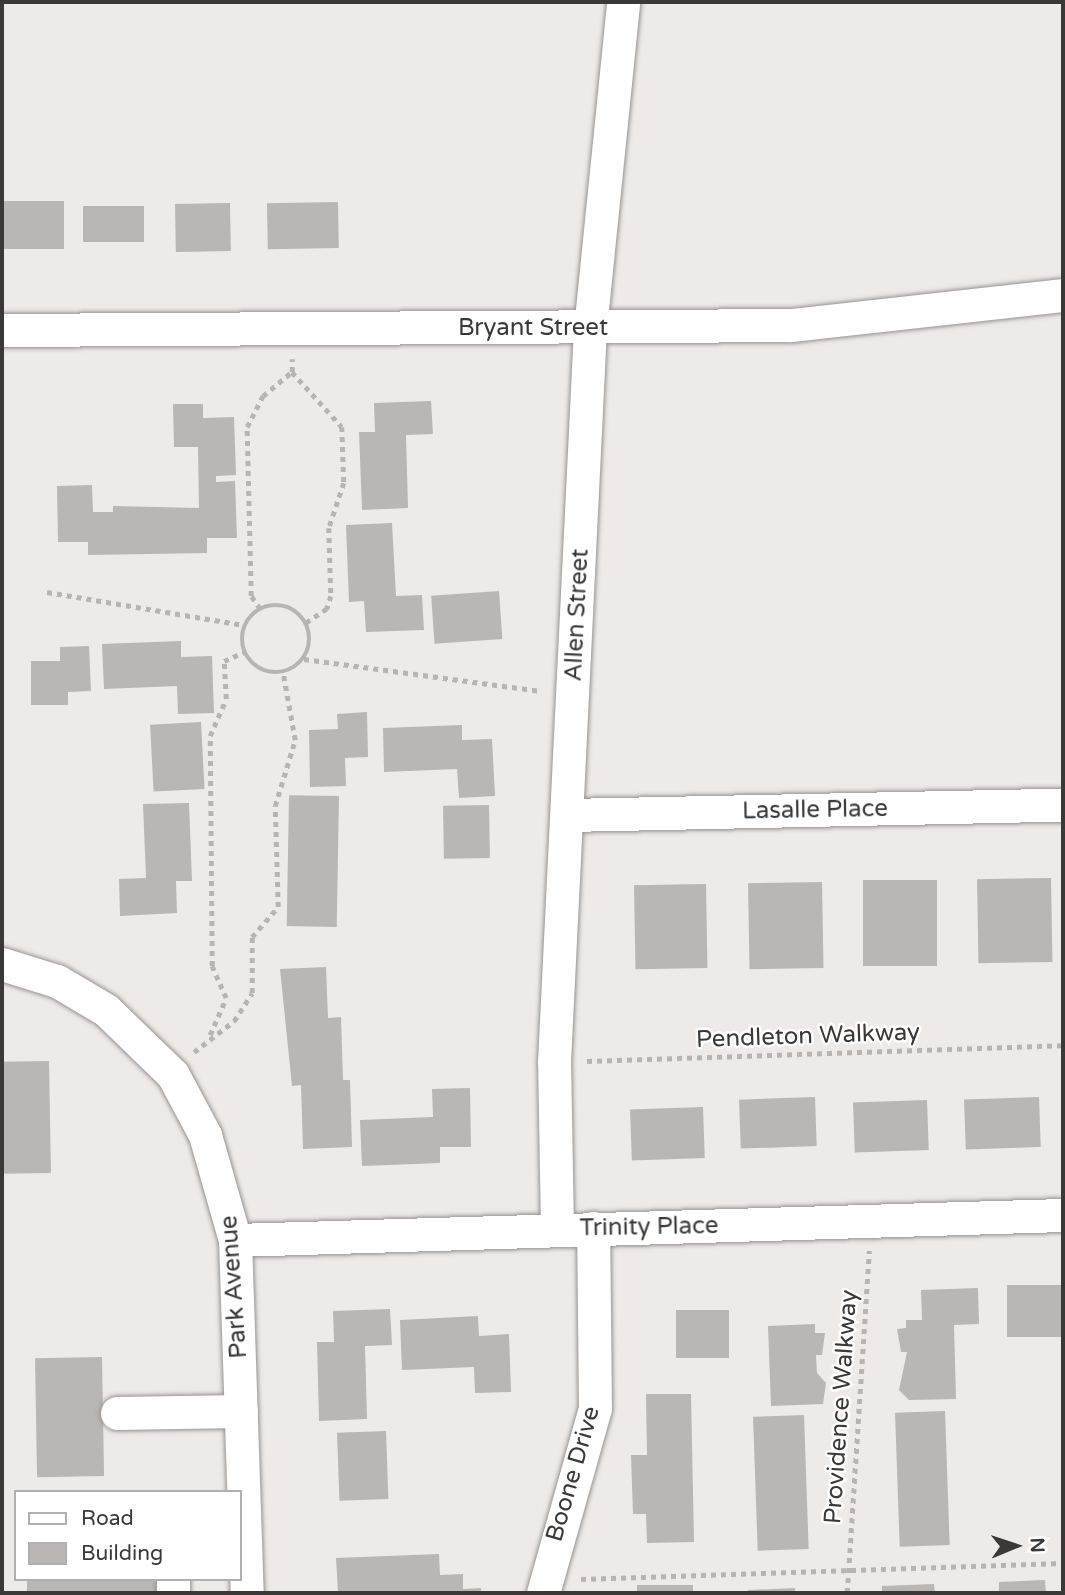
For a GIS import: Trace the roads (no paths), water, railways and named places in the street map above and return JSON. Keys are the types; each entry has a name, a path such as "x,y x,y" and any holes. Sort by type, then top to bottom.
{"street":[{"name":"Allen Street","path":"557,1229 554,1062 590,329 622,2"},
{"name":"Bryant Street","path":"2,330 294,326 590,329 791,325 1063,295"},
{"name":"Lasalle Place","path":"567,815 1063,805"},
{"name":"Park Avenue","path":"2,964 57,981 106,1010 173,1075 205,1135 235,1240 242,1490"},
{"name":"Trinity Place","path":"235,1240 1063,1215"},
{"name":"Boone Drive","path":"543,1587 595,1408 593,1228"},
{"path":"117,1413 241,1411"},
{"name":"Park Avenue","path":"242,1519 247,1593"}]}
